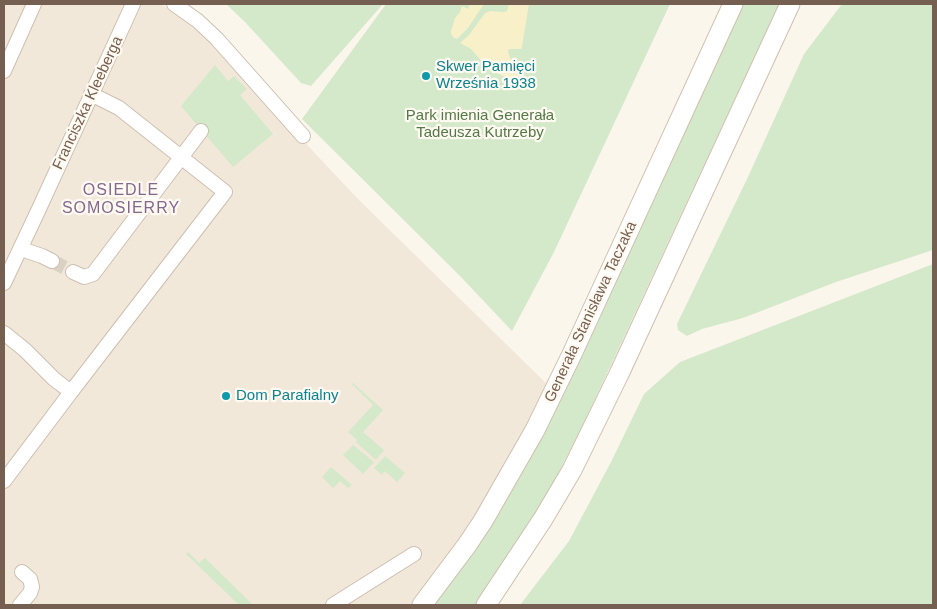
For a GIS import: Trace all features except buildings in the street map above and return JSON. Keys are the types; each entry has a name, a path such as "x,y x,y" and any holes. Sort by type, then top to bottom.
{"main road":[{"name":"Generała Stanisława Taczaka","path":"422,605 483,521 544,413 733,4"},
{"path":"486,605 544,520 572,470 619,374 790,4"}],"street":[{"path":"4,71 34,4"},
{"name":"Franciszka Kleeberga","path":"4,283 133,4"},
{"path":"174,4 198,21 217,40 303,136"},
{"path":"4,481 225,192 119,108 91,94"},
{"path":"73,272 84,277 93,274 202,131"},
{"path":"21,249 52,261"},
{"path":"4,333 71,392"},
{"path":"333,605 414,554"},
{"path":"20,605 30,593 32,587 30,578 22,572"}],"shaded area":[{"path":"4,4 160,4 175,11 213,45 359,200 550,387 506,473 415,605 4,605"}],"green space":[{"path":"226,4 383,4 311,86 301,83"},
{"name":"Park imienia Generała Tadeusza Kutrzeby","path":"386,4 670,4 554,252 512,331 460,276 302,119"},
{"path":"744,4 779,4 583,425 554,482 514,548 475,605 435,605 506,500 535,449"},
{"path":"842,4 933,4 933,250 836,282 743,318 702,329 687,336 678,330 677,324 747,179 804,54"},
{"path":"215,65 228,81 234,76 247,89 240,95 273,134 233,167 181,106"},
{"path":"933,264 933,605 520,605 569,541 611,462 644,394 680,362"},
{"path":"353,383 383,410 363,432 384,450 376,460 348,432 373,405"},
{"path":"353,445 374,462 363,474 343,455"},
{"path":"385,456 405,473 397,482 385,471 382,475 374,468"},
{"path":"331,467 352,485 348,488 340,481 333,488 322,477"},
{"path":"188,552 199,563 205,558 253,605 239,605 186,554"}],"sand":[{"path":"470,4 484,4 468,28 457,39 454,38 451,31 455,18 462,6 468,9"},
{"path":"509,4 529,4 522,47 521,49 509,49 508,51 510,58 517,65 520,76 520,78 515,77 513,85 509,86 503,76 489,70 471,49 460,43 469,35 485,13 507,11"}],"tunnel":[{"path":"52,261 73,272"}],"place":[{"name":"Skwer Pamięci Września 1938","path":"426,76"},
{"name":"Dom Parafialny","path":"226,396"}],"district":[{"name":"OSIEDLE SOMOSIERRY","path":"121,200"}]}
